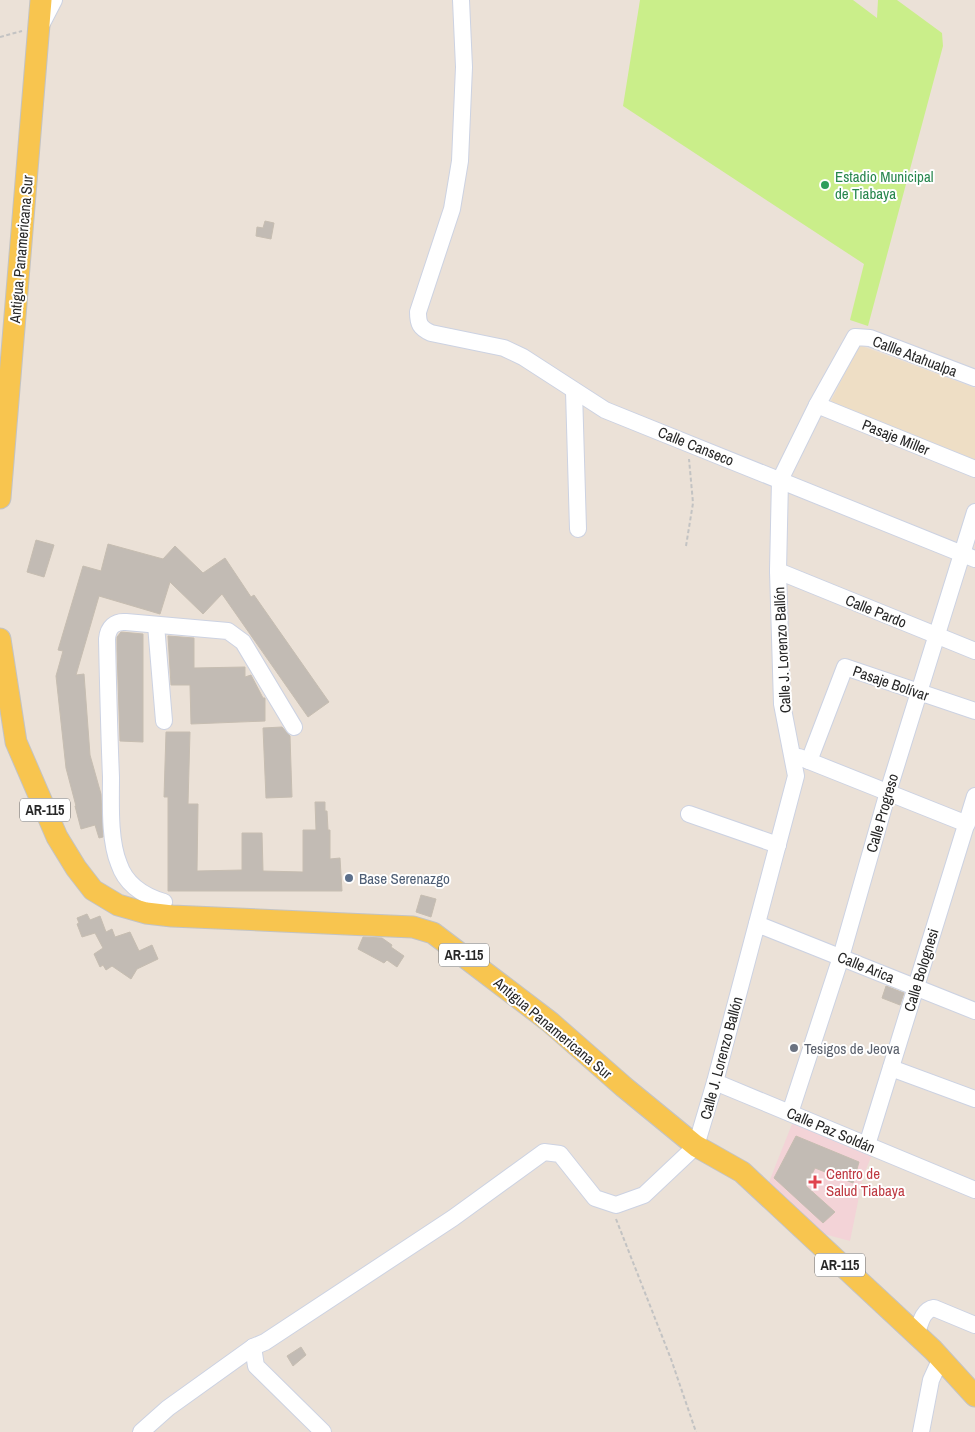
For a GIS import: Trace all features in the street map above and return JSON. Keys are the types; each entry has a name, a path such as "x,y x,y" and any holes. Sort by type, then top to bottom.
{"main road":[{"name":"Antigua Panamericana Sur","path":"0,498 41,0"},
{"name":"Antigua Panamericana Sur","path":"0,639 16,742 57,837 76,868 93,890 118,905 146,913 172,916 390,926 413,928 433,933 550,1022 624,1087 696,1146 742,1172 941,1358 975,1396"}],"street":[{"path":"39,30 54,0"},
{"name":"Calle Canseco","path":"461,0 464,67 460,160 452,209 418,312 418,322 423,330 504,348 523,357 605,410 968,556"},
{"name":"Callle Atahualpa","path":"855,337 870,338 975,378"},
{"name":"Calle J. Lorenzo Ballón","path":"696,1146 716,1082 796,776 782,704 778,571 780,480 817,405 855,337"},
{"path":"574,391 578,528"},
{"name":"Pasaje Miller","path":"817,405 975,469"},
{"name":"Calle Progreso","path":"790,1113 841,958 888,792 937,635 968,556 975,512"},
{"name":"Calle Pardo","path":"778,571 975,651"},
{"path":"164,902 145,895 129,882 123,873 116,854 112,818 108,634 112,626 121,622 228,631 239,638 246,647 294,727"},
{"path":"156,625 164,721"},
{"name":"Pasaje Bolívar","path":"809,761 845,668 975,711"},
{"path":"792,755 966,824"},
{"name":"Calle Bolognesi","path":"867,1145 975,796"},
{"path":"689,814 778,845"},
{"name":"Calle Arica","path":"757,924 975,1011"},
{"path":"891,1068 975,1098"},
{"name":"Calle Paz Soldán","path":"716,1082 975,1190"},
{"path":"141,1432 168,1408 253,1347 265,1342 445,1223 544,1152 560,1154 596,1198 616,1204 644,1195 696,1146"},
{"path":"916,1336 924,1313 928,1309 934,1308 975,1325"},
{"path":"253,1347 256,1366 323,1432"},
{"path":"921,1432 931,1380 941,1358"}],"path":[{"path":"0,37 22,31 39,30"},
{"path":"686,442 690,463 693,503 686,546"},
{"path":"609,1202 671,1359 696,1432"}],"shaded area":[{"path":"859,345 975,388 975,462 828,407"},
{"name":"Centro de Salud Tiabaya","path":"794,1119 873,1152 863,1177 850,1241 824,1234 767,1187"}],"green space":[{"name":"Estadio Municipal de Tiabaya","path":"640,0 853,0 877,18 878,0 897,0 942,33 943,46 868,326 850,320 864,264 623,106"}],"building":[{"path":"265,221 274,223 271,239 256,236 257,227 263,228"},
{"path":"36,540 54,545 44,577 27,572"},
{"path":"108,544 163,559 175,546 203,573 225,558 251,597 254,595 329,702 308,717 222,594 203,614 170,582 160,614 99,596 76,675 84,674 90,755 101,794 103,837 99,838 95,825 81,829 66,768 56,676 63,651 58,650 83,566 101,571"},
{"path":"121,632 143,634 143,742 120,741 117,637"},
{"path":"168,636 194,638 194,668 245,667 245,677 251,675 263,698 265,698 265,721 191,724 190,685 171,685"},
{"path":"282,727 290,736 292,797 266,798 263,728"},
{"path":"166,732 190,732 188,804 198,804 197,871 242,870 242,833 262,833 263,871 303,872 303,830 316,830 315,802 325,802 328,830 330,830 330,859 340,858 342,891 168,891 168,797 164,797"},
{"path":"421,895 436,899 431,917 416,912"},
{"path":"87,914 90,920 100,916 106,932 112,929 115,937 130,932 139,951 152,945 158,959 137,969 131,979 112,966 106,970 103,965 100,967 94,954 103,948 95,933 82,937 77,924 79,923 77,918"},
{"path":"363,937 382,938 392,945 391,947 404,956 397,967 387,960 384,963 358,949"},
{"path":"886,986 904,993 900,1005 882,998"},
{"path":"796,1136 859,1162 853,1183 815,1168 806,1186 835,1212 823,1223 774,1178"},
{"path":"301,1347 306,1355 293,1366 287,1356"}],"place":[{"name":"Estadio Municipal de Tiabaya","path":"825,185"},
{"name":"Base Serenazgo","path":"349,878"},
{"name":"Tesigos de Jeova","path":"794,1048"},
{"name":"Centro de Salud Tiabaya","path":"815,1182"}]}
